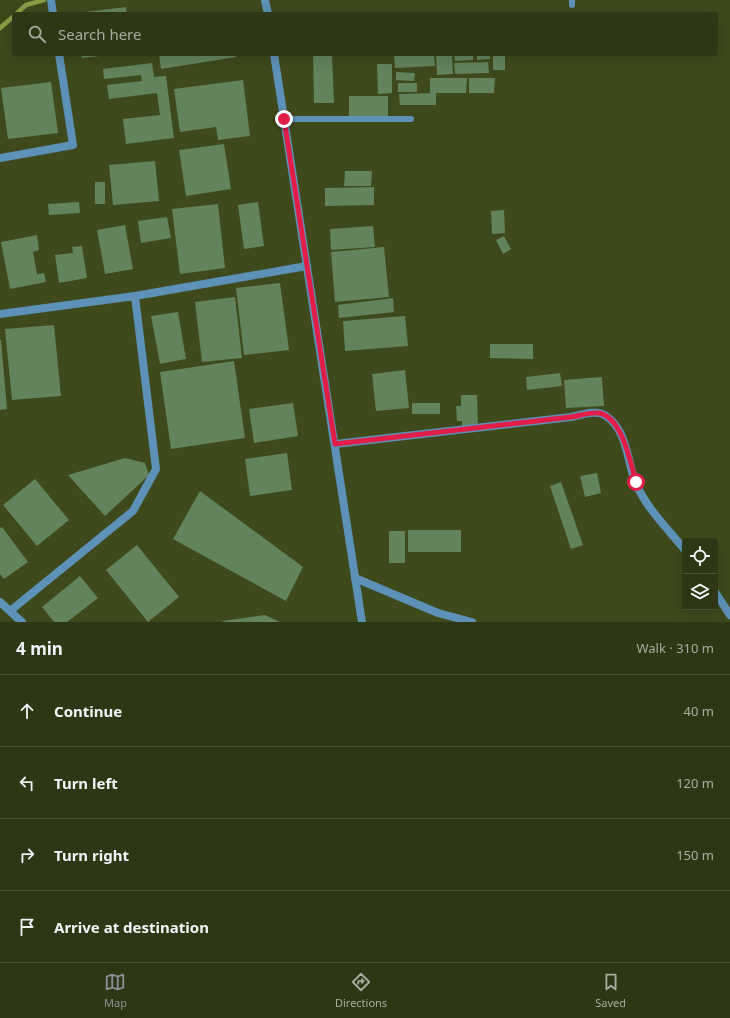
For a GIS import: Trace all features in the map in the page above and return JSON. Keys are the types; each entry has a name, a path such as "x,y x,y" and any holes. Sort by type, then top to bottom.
{"street":[{"path":"51,0 53,12"},
{"path":"265,0 268,12"},
{"path":"0,158 73,145 59,56"},
{"path":"274,56 362,622"},
{"path":"0,314 135,296 307,266"},
{"path":"10,610 134,511 156,468 135,296"},
{"path":"335,444 597,413 605,415 615,423 621,434 636,482 645,500 682,546"},
{"path":"355,578 438,613 472,622"},
{"path":"718,597 730,615"},
{"path":"0,602 22,622"}],"lane":[{"path":"284,119 411,119"}],"building":[{"path":"126,7 127,12 85,12"},
{"path":"82,56 99,56 82,58"},
{"path":"159,56 236,57 161,69"},
{"path":"313,56 332,56 334,103 314,103"},
{"path":"394,56 434,56 435,66 395,68"},
{"path":"436,56 452,56 453,74 437,75"},
{"path":"454,56 473,56 473,60 455,61"},
{"path":"477,56 490,56 490,59 477,60"},
{"path":"493,56 505,56 505,70 493,70"},
{"path":"488,62 489,73 455,74 454,63"},
{"path":"152,63 154,77 166,76 174,138 126,144 123,119 160,115 157,93 109,99 107,85 142,81 141,75 104,79 103,69"},
{"path":"377,64 392,64 392,93 378,94"},
{"path":"396,72 415,73 414,81 396,80"},
{"path":"430,78 467,78 466,93 430,93"},
{"path":"469,78 495,78 494,93 469,93"},
{"path":"243,80 250,136 218,140 216,127 180,132 174,89"},
{"path":"51,82 58,133 8,139 1,88"},
{"path":"398,83 417,83 417,92 398,92"},
{"path":"436,93 436,105 400,105 399,94"},
{"path":"349,96 388,96 388,117 349,117"},
{"path":"224,144 231,189 186,196 179,150"},
{"path":"155,161 159,201 113,205 109,165"},
{"path":"345,171 372,171 371,186 344,186"},
{"path":"95,182 105,182 105,204 95,204"},
{"path":"374,187 374,205 325,206 325,188"},
{"path":"79,202 80,213 49,215 48,204"},
{"path":"258,202 264,246 244,249 238,205"},
{"path":"218,204 225,268 180,274 172,209"},
{"path":"504,210 505,233 492,234 491,211"},
{"path":"167,217 171,238 141,243 138,221"},
{"path":"125,225 133,269 105,274 97,230"},
{"path":"373,226 375,247 331,250 330,229"},
{"path":"37,235 39,250 33,252 37,274 44,273 46,282 10,289 1,242"},
{"path":"504,236 511,249 503,254 496,240"},
{"path":"82,246 87,278 59,283 55,255 73,253 72,247"},
{"path":"384,247 389,297 335,302 331,252"},
{"path":"280,283 289,350 244,355 236,288"},
{"path":"235,297 242,358 202,362 195,302"},
{"path":"393,298 394,312 339,318 338,305"},
{"path":"178,312 186,359 160,364 151,316"},
{"path":"405,316 408,346 345,351 343,321"},
{"path":"54,325 61,396 12,400 5,329"},
{"path":"0,340 7,409 0,410"},
{"path":"490,344 533,344 533,359 490,358"},
{"path":"234,361 245,438 171,449 160,372"},
{"path":"405,370 409,408 376,411 372,374"},
{"path":"560,373 562,386 527,390 526,377"},
{"path":"602,377 604,406 566,408 564,380"},
{"path":"461,395 477,395 478,427 462,428 462,421 457,421 456,406 461,406"},
{"path":"293,403 298,436 254,443 249,409"},
{"path":"412,403 440,403 440,414 412,414"},
{"path":"287,453 292,490 250,496 245,459"},
{"path":"125,458 145,463 149,475 105,516 68,475"},
{"path":"597,473 601,493 585,497 580,476"},
{"path":"35,479 69,520 37,546 3,505"},
{"path":"561,482 583,545 571,549 550,486"},
{"path":"200,491 303,567 286,601 173,539"},
{"path":"2,527 28,562 4,579 0,574 0,528"},
{"path":"408,530 461,530 461,552 408,552"},
{"path":"389,531 405,531 405,563 389,563"},
{"path":"137,545 179,597 148,622 106,570"},
{"path":"80,576 98,598 67,622 54,622 42,607"},
{"path":"265,615 280,622 223,622 223,621"}],"waterway":[{"path":"18,12 26,5 44,0"},
{"path":"0,28 12,18"}],"route":[{"path":"284,119 335,444 597,413 605,415 615,423 621,434 636,482"}]}
